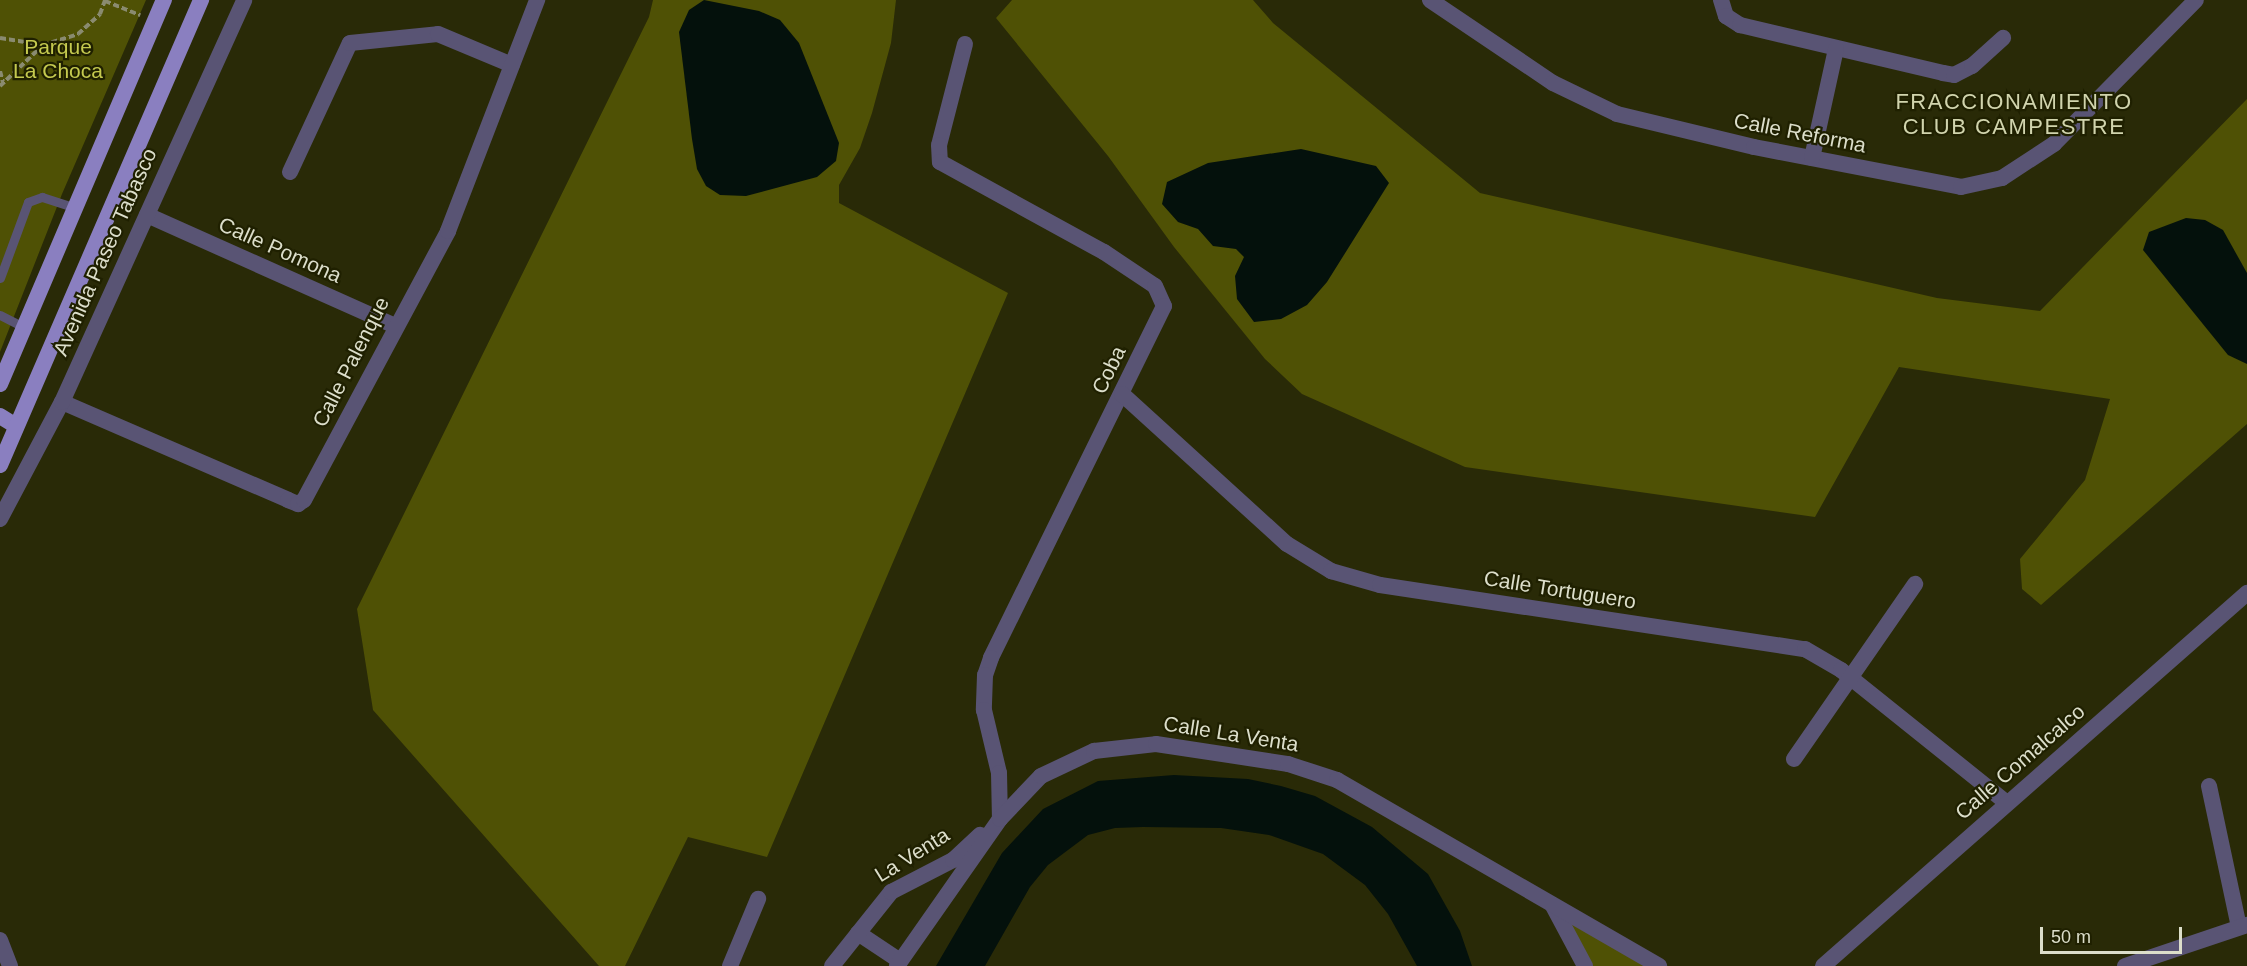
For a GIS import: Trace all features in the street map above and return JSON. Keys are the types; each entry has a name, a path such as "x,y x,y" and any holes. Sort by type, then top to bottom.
{"main road":[{"name":"Avenida Paseo Tabasco","path":"0,384 164,0"},
{"name":"Avenida Paseo Tabasco","path":"0,465 201,0"},
{"path":"0,416 16,426"}],"street":[{"name":"Avenida Paseo Tabasco","path":"0,519 62,402 244,0"},
{"name":"Calle Palenque","path":"62,402 301,503 448,231 537,0"},
{"name":"Calle Reforma","path":"1430,0 1553,83 1600,108 1651,125 1947,185 1975,185 2002,178 2055,144 2196,0"},
{"path":"1721,0 1726,16 1740,25 1954,75 1972,66 2003,38"},
{"path":"290,172 350,43 438,34 512,65"},
{"name":"Coba","path":"965,44 939,145 940,162 1104,252 1155,286 1162,296 1162,312 1060,514 985,675 984,710 999,773 1000,819"},
{"path":"1812,158 1836,49"},
{"name":"Calle Pomona","path":"147,215 395,326"},
{"name":"Calle Tortuguero","path":"1122,394 1287,544 1347,578 1791,646 1815,652 2006,802"},
{"path":"1794,759 1916,584"},
{"name":"Calle Comalcalco","path":"1823,966 2006,802 2247,593"},
{"name":"Calle La Venta","path":"898,964 1000,819 1041,776 1083,754 1130,744 1183,745 1305,768 1338,780 1659,966"},
{"path":"2125,966 2243,926 2210,786"},
{"name":"La Venta","path":"832,966 891,892 953,860 976,841 989,822 1000,819"},
{"path":"730,966 758,899"},
{"path":"1553,905 1585,966"},
{"path":"858,933 898,964"},
{"path":"0,940 10,966"}],"lane":[{"path":"0,278 28,202 42,197 75,208"},
{"path":"0,315 24,327"}],"path":[{"path":"2,84 43,45 78,34 100,14 105,0 154,21"},
{"path":"0,38 43,45"},
{"path":"0,71 2,84"}],"green space":[{"name":"Parque La Choca","path":"0,0 146,0 62,194 0,352"},
{"path":"653,0 896,0 891,43 872,113 860,148 839,185 839,203 1008,293 767,857 688,837 625,966 599,966 373,710 357,609 649,17"},
{"path":"1012,0 1253,0 1273,23 1480,193 1937,298 2040,311 2247,99 2247,424 2041,605 2022,589 2020,559 2085,480 2110,399 1899,367 1815,517 1465,467 1302,394 1265,359 1174,247 1108,156 996,18"},
{"path":"1553,905 1659,966 1585,966"}],"shaded area":[{"path":"704,0 759,11 780,20 799,43 839,143 836,161 817,177 746,196 720,195 706,186 697,169 679,32 689,10"},
{"path":"1301,149 1376,166 1389,183 1327,282 1307,305 1281,319 1254,322 1237,299 1235,276 1244,257 1236,249 1213,246 1198,229 1178,222 1162,204 1167,182 1208,163"},
{"path":"2186,218 2205,220 2223,230 2247,273 2247,364 2228,355 2143,250 2149,232"},
{"path":"1174,775 1248,779 1281,786 1315,796 1372,827 1428,874 1460,931 1472,966 1417,966 1388,914 1365,885 1323,854 1269,835 1221,828 1143,827 1115,828 1088,835 1048,865 1030,887 985,966 936,966 1002,853 1043,809 1098,781"}],"district":[{"name":"FRACCIONAMIENTO CLUB CAMPESTRE","path":"2014,114"}]}
